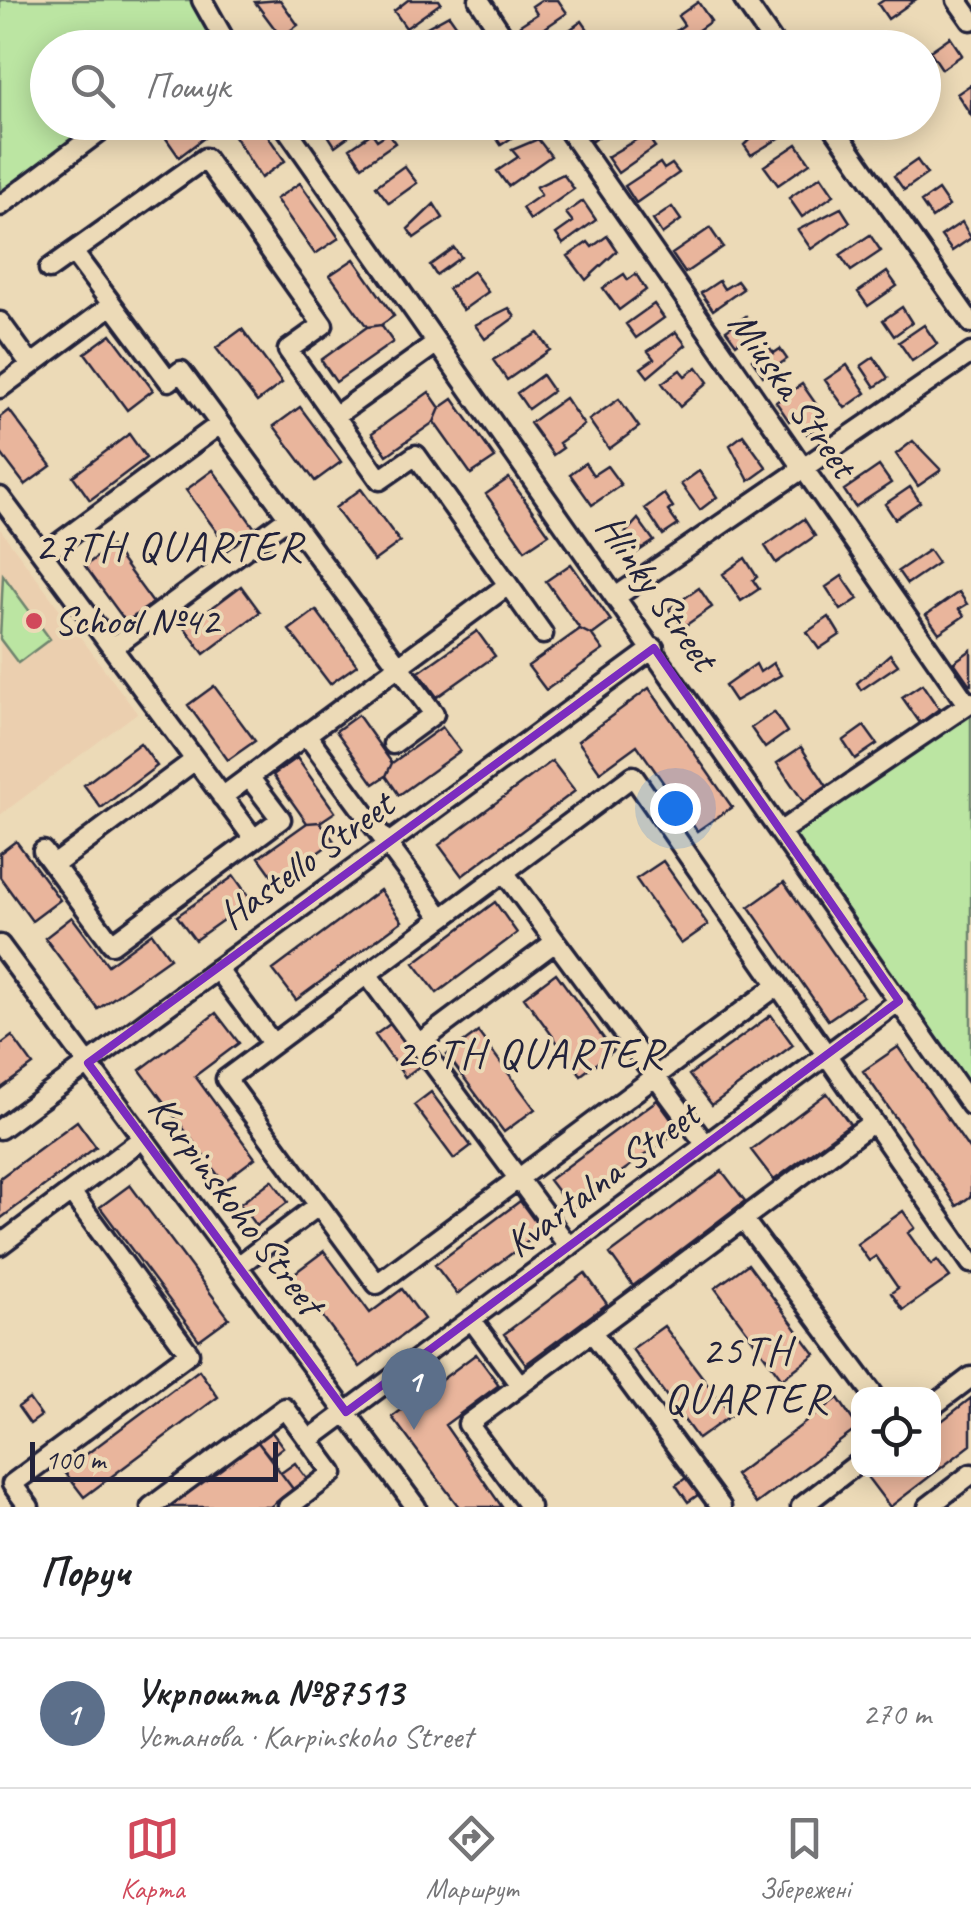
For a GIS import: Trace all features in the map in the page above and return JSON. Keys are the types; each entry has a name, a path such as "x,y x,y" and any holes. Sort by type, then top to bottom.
{"street":[{"path":"202,0 215,30"},
{"path":"479,0 500,30"},
{"path":"744,0 765,30"},
{"path":"957,0 971,20"},
{"path":"0,206 88,140"},
{"name":"Hlinky Street","path":"295,140 970,1100"},
{"name":"Miuska Street","path":"575,140 801,469 969,703 781,831"},
{"path":"843,140 971,323"},
{"path":"49,269 205,158 324,325 288,350 334,416 380,480 416,454 543,634"},
{"path":"73,252 169,381 181,372 434,714 394,744"},
{"path":"0,388 112,305"},
{"path":"0,322 31,365"},
{"path":"334,416 438,342"},
{"path":"617,596 971,353"},
{"path":"43,555 220,424"},
{"path":"0,497 254,839"},
{"path":"112,648 289,517"},
{"path":"222,797 508,585"},
{"name":"Hastello Street","path":"0,1129 654,648"},
{"path":"306,734 442,918"},
{"path":"195,760 49,858 112,944 281,819 249,776"},
{"path":"778,985 377,1284 226,1079 633,776 971,1263"},
{"path":"504,872 706,1145"},
{"path":"418,1044 555,942"},
{"name":"Karpinskoho Street","path":"0,944 416,1507"},
{"path":"217,968 273,1044"},
{"path":"367,974 569,1247"},
{"name":"Kvartalna Street","path":"309,1440 899,1001"},
{"path":"530,1507 468,1424 874,1122"},
{"path":"0,1245 143,1138"},
{"path":"29,1507 12,1484 190,1353 71,1192"},
{"path":"238,1266 319,1205"},
{"path":"744,1219 868,1387"},
{"path":"472,1319 520,1385"},
{"path":"592,1332 721,1507"},
{"path":"941,1401 971,1377"},
{"path":"150,1507 284,1408 333,1473 288,1507"},
{"path":"802,1507 851,1468"},
{"path":"928,1507 971,1474"}],"highlighted area":[{"path":"654,648 899,1001 346,1412 88,1063"}],"shaded area":[{"name":"School №42","path":"0,529 137,713 0,815"}],"green space":[{"path":"0,0 195,0 216,30 30,30 30,140 89,140 0,206"},
{"path":"3,575 50,639 18,663 0,639"},
{"path":"971,708 971,1090 787,833"}],"building":[{"path":"280,0 298,25 291,30 276,30 255,2"},
{"path":"408,0 441,3 406,28 394,11"},
{"path":"541,0 558,0 567,13 542,30 523,30 520,25 537,14 532,6"},
{"path":"884,0 915,0 888,19 878,4"},
{"path":"698,2 711,21 698,30 677,30 684,25 678,16"},
{"path":"449,15 460,30 422,30"},
{"path":"582,21 588,30 569,30"},
{"path":"950,37 962,55 942,69 941,68 941,43"},
{"path":"971,86 971,115 957,94"},
{"path":"167,140 201,140 179,157"},
{"path":"237,140 270,140 285,161 261,178"},
{"path":"362,140 395,143 362,166 350,148"},
{"path":"539,140 551,156 508,186 497,171 518,157 512,150"},
{"path":"636,140 650,140 655,147 618,173 607,157"},
{"path":"749,140 776,140 751,155 744,145"},
{"path":"797,144 810,163 778,185 764,166"},
{"path":"917,160 927,174 904,190 894,176"},
{"path":"660,163 664,169 672,164 679,173 636,203 625,186"},
{"path":"404,166 417,183 389,203 376,186"},
{"path":"563,174 574,189 530,220 522,208 541,195 536,187"},
{"path":"821,176 834,195 802,217 789,198"},
{"path":"300,183 339,238 315,254 276,199"},
{"path":"938,190 949,206 932,218 921,202"},
{"path":"583,201 596,220 563,244 556,234 573,222 566,213"},
{"path":"434,204 443,218 414,238 408,229"},
{"path":"672,207 681,220 662,234 653,220"},
{"path":"841,208 850,222 811,249 798,230"},
{"path":"962,222 971,238 952,251 941,236"},
{"path":"710,228 723,247 685,273 672,254"},
{"path":"870,235 881,251 851,271 840,255"},
{"path":"607,236 617,251 586,280 568,256 588,242 592,247"},
{"path":"454,248 461,257 436,275 430,265"},
{"path":"354,259 394,316 381,325 367,327 330,275"},
{"path":"473,271 488,292 463,310 448,289"},
{"path":"887,272 897,286 868,306 858,292"},
{"path":"624,274 628,280 636,274 646,290 619,310 603,288"},
{"path":"719,281 724,289 737,281 743,289 713,310 701,293"},
{"path":"654,304 664,318 636,338 626,324"},
{"path":"902,307 912,323 894,336 883,320"},
{"path":"509,308 515,317 485,339 475,325"},
{"path":"746,316 755,330 736,344 726,330"},
{"path":"381,325 393,342 336,382 321,360 367,327"},
{"path":"924,325 937,344 912,361 899,342"},
{"path":"242,329 282,383 257,402 216,348"},
{"path":"676,332 686,345 648,377 641,368 654,359 648,351"},
{"path":"538,333 550,350 507,380 493,360"},
{"path":"111,334 153,390 127,410 85,353"},
{"path":"769,347 774,353 780,349 787,359 763,376 752,359"},
{"path":"874,357 888,378 875,387 861,366"},
{"path":"847,365 866,393 845,408 825,380"},
{"path":"697,367 708,382 680,407 662,383 680,370 685,376"},
{"path":"542,375 553,391 528,409 517,393"},
{"path":"802,384 827,420 807,434 795,417 789,421 776,402"},
{"path":"429,392 440,408 434,422 387,455 372,433"},
{"path":"565,398 584,425 559,443 563,448 553,455 530,423"},
{"path":"453,399 495,458 471,474 434,422 440,408"},
{"path":"619,399 639,427 609,449 589,420"},
{"path":"300,407 341,462 315,481 274,426"},
{"path":"9,410 51,466 25,485 0,452 0,417"},
{"path":"129,434 146,458 90,500 73,476"},
{"path":"743,435 767,468 749,481 730,445"},
{"path":"913,441 941,470 918,486 896,454"},
{"path":"585,463 593,475 607,466 621,485 592,505 570,474"},
{"path":"879,466 891,483 855,507 844,490"},
{"path":"213,470 254,527 228,547 186,490"},
{"path":"699,471 717,497 700,510 681,484"},
{"path":"509,478 549,534 525,550 486,494"},
{"path":"910,487 920,502 895,519 885,504"},
{"path":"361,489 400,542 374,561 335,508"},
{"path":"664,494 673,507 668,511 678,525 663,535 645,508"},
{"path":"638,519 654,541 633,555 621,538"},
{"path":"804,519 815,536 776,563 765,546"},
{"path":"111,546 153,603 126,622 85,566"},
{"path":"929,550 938,563 907,584 898,571"},
{"path":"745,558 757,577 753,580 759,589 741,601 723,574"},
{"path":"571,564 611,621 592,635 580,629 546,581"},
{"path":"842,576 858,599 841,610 826,587"},
{"path":"241,586 260,612 204,654 185,628"},
{"path":"699,588 712,607 682,628 669,609"},
{"path":"959,592 967,604 959,609 964,616 939,633 926,615"},
{"path":"316,610 357,665 330,684 289,630"},
{"path":"829,617 840,635 819,649 807,632"},
{"path":"580,629 592,635 603,650 546,690 528,666"},
{"path":"477,631 495,656 437,697 419,672"},
{"path":"971,650 971,685 970,685 954,662"},
{"path":"890,654 898,665 861,690 857,683"},
{"path":"773,663 781,675 735,701 725,686 756,664 760,672"},
{"path":"922,684 939,709 920,723 902,697"},
{"path":"214,686 255,741 228,760 188,705"},
{"path":"649,688 732,807 697,831 637,745 600,772 578,741"},
{"path":"774,712 787,732 765,748 751,728"},
{"path":"358,715 392,763 386,776 374,784 336,731"},
{"path":"864,726 877,744 855,759 843,741"},
{"path":"442,727 460,751 399,795 386,776 392,763"},
{"path":"140,743 157,766 101,808 84,785"},
{"path":"801,747 828,788 805,804 777,763"},
{"path":"297,758 335,812 320,822 307,823 273,775"},
{"path":"552,761 575,791 462,876 439,845"},
{"path":"320,822 334,841 277,882 259,857 307,823"},
{"path":"16,841 60,900 32,921 0,877 0,853"},
{"path":"663,861 708,925 681,944 636,879"},
{"path":"234,876 251,900 195,940 177,916"},
{"path":"784,882 863,996 828,1020 749,907"},
{"path":"380,890 402,921 296,1000 273,970"},
{"path":"495,902 517,933 437,993 414,963"},
{"path":"72,917 108,965 152,933 170,958 98,1009 45,938"},
{"path":"556,973 613,1051 581,1075 524,997"},
{"path":"216,1013 239,1043 195,1076 255,1158 223,1182 140,1070"},
{"path":"771,1015 793,1045 712,1105 689,1075"},
{"path":"390,1024 421,1065 405,1077 375,1035"},
{"path":"478,1032 535,1109 504,1132 447,1055"},
{"path":"12,1036 33,1065 0,1089 0,1045"},
{"path":"898,1047 971,1152 971,1196 957,1206 863,1071"},
{"path":"431,1092 471,1146 454,1159 414,1105"},
{"path":"827,1093 850,1124 774,1180 751,1150"},
{"path":"657,1100 679,1130 571,1209 549,1180"},
{"path":"77,1121 96,1147 0,1219 0,1178"},
{"path":"722,1171 745,1201 633,1286 610,1254"},
{"path":"272,1180 288,1202 256,1226 240,1204"},
{"path":"130,1185 229,1318 199,1340 100,1207"},
{"path":"520,1201 542,1231 457,1294 435,1265"},
{"path":"903,1211 915,1228 908,1233 931,1265 937,1260 950,1277 903,1310 891,1293 898,1288 876,1256 869,1261 857,1244"},
{"path":"324,1251 370,1313 402,1289 424,1319 360,1367 292,1275"},
{"path":"748,1264 815,1354 782,1379 715,1288"},
{"path":"585,1273 607,1304 526,1364 504,1334"},
{"path":"664,1326 731,1415 698,1439 632,1349"},
{"path":"476,1354 499,1385 445,1425 502,1507 459,1507 392,1417"},
{"path":"199,1370 218,1397 84,1497 64,1471"},
{"path":"838,1398 851,1418 851,1433 756,1504 735,1475"},
{"path":"971,1398 971,1445 941,1468 941,1422"},
{"path":"29,1399 41,1416 30,1424 18,1407"},
{"path":"271,1431 283,1447 270,1457 257,1441"},
{"path":"257,1441 293,1489 270,1507 169,1507"},
{"path":"295,1463 307,1479 293,1489 281,1473"},
{"path":"690,1475 702,1492 688,1502 676,1485"},
{"path":"869,1477 929,1477 890,1507"}],"place":[{"name":"School №42","path":"34,621"},
{"name":"Укрпошта №87513","path":"414,1430"}],"district":[{"name":"27TH QUARTER","path":"169,546"},
{"name":"26TH QUARTER","path":"530,1053"},
{"name":"25TH QUARTER","path":"747,1374"}]}
